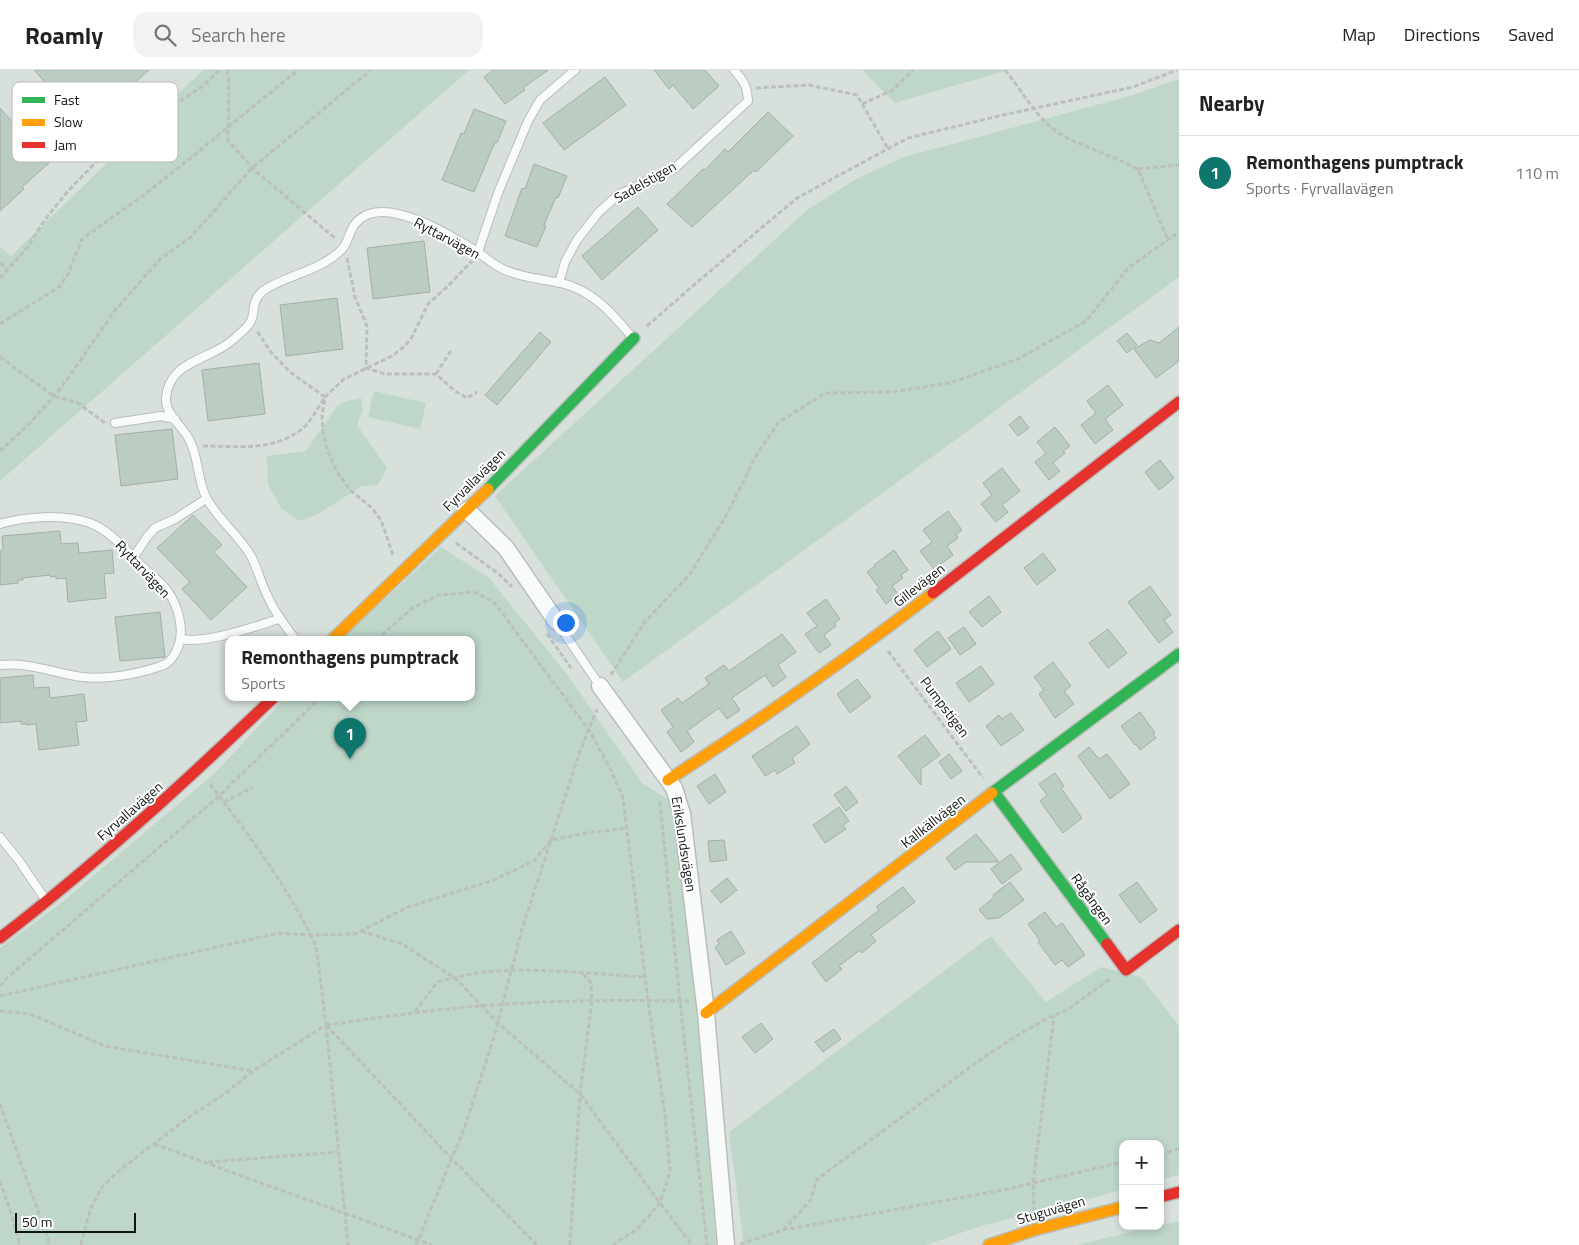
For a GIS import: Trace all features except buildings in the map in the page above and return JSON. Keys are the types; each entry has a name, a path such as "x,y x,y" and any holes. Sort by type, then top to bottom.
{"street":[{"name":"Fyrvallavägen","path":"336,636 467,510 634,338"},
{"name":"Gillevägen","path":"668,780 739,734 877,636 1179,402"},
{"name":"Erikslundsvägen","path":"467,510 506,548 551,628"},
{"name":"Kallkällvägen","path":"706,1007 1179,654"},
{"name":"Erikslundsvägen","path":"600,693 674,788 682,814 706,1007 726,1245"},
{"name":"Fyrvallavägen","path":"0,938 47,903 162,804 270,701"},
{"name":"Rågången","path":"994,792 1126,970"},
{"path":"1126,970 1179,930"},
{"path":"1164,1196 1179,1192"},
{"name":"Stuguvägen","path":"989,1245 1034,1230 1119,1208"}],"lane":[{"path":"478,252 498,193 528,121 540,100 576,70"},
{"path":"734,70 748,88"},
{"name":"Sadelstigen","path":"559,282 565,262 577,240 598,213 618,195 675,168 748,101 748,88"},
{"name":"Ryttarvägen","path":"252,322 253,306 260,293 284,279 318,266 332,258 344,246 351,228 362,217 377,212 400,214 423,222 478,252 494,265 512,273 576,287 590,294 634,338"},
{"path":"252,322 232,341 182,368 174,376 166,397 166,407 190,440 195,454 200,484 206,499 250,556 267,596 280,619 293,636"},
{"path":"115,423 161,416 175,419"},
{"path":"133,558 155,528 175,519 206,499"},
{"name":"Ryttarvägen","path":"0,524 17,519 67,519 88,523 105,530 166,590 173,601 180,624 181,639"},
{"path":"0,665 20,664 76,676 101,678 163,666 171,660 178,650 181,639 190,641 234,633 280,619"},
{"name":"Erikslundsvägen","path":"551,628 600,693"},
{"path":"0,837 20,862 47,903"}],"path":[{"path":"178,102 203,86 220,70"},
{"path":"227,70 229,85 228,140 252,168 344,246 355,297 367,326 366,368"},
{"path":"0,324 59,287 68,274 82,239 145,194 298,70"},
{"path":"0,451 28,425 61,388 116,309 161,258 190,238 252,168 371,70"},
{"path":"862,104 893,90 913,70"},
{"path":"1005,70 1033,108 1051,128 1068,139 1138,169 1179,165"},
{"path":"634,338 797,198 908,138 1033,108 1133,87 1177,70"},
{"path":"748,88 809,85 857,95 888,149"},
{"path":"0,278 27,248 67,192 96,162"},
{"path":"1138,169 1168,240"},
{"path":"417,1243 464,1129 498,1023 522,930 600,693 644,623 690,574 728,514 757,454 779,422 825,393 892,392 950,383 1018,359 1086,321 1128,268 1179,232"},
{"path":"192,446 249,447 274,444 303,428 325,397 344,379 392,356 405,346 412,337 428,304 448,286 478,252"},
{"path":"0,263 8,270"},
{"path":"252,322 270,351 290,372 325,397"},
{"path":"436,374 452,349"},
{"path":"0,357 54,396 78,403 106,424 115,423"},
{"path":"366,368 386,374 436,374 455,392 467,398 477,392"},
{"path":"325,397 322,432 327,449 337,472 350,490 372,508 381,520 394,558"},
{"path":"443,532 499,574 518,595"},
{"path":"381,636 414,607 439,595 474,592 494,601 589,730 610,768 623,798 670,1172 660,1204 637,1229 613,1245"},
{"path":"551,628 576,673"},
{"name":"Pumpstigen","path":"877,636 994,792"},
{"path":"600,693 604,712"},
{"path":"0,986 219,796 317,701"},
{"path":"199,769 247,832 295,907 316,946 326,1025 348,1245"},
{"path":"224,802 253,787"},
{"path":"657,794 660,801 707,1245"},
{"path":"0,996 279,933 310,935 355,934 408,907 491,881 534,861 551,840 627,828"},
{"path":"360,931 402,944 455,978 498,1023 580,1094 692,1245"},
{"path":"783,1230 810,1202 818,1179 987,1055 1013,1038 1067,1010 1126,970"},
{"path":"415,1012 437,982 481,972 565,971 583,974 645,977"},
{"path":"570,1245 580,1094 592,1001 591,983 583,974"},
{"path":"81,1245 90,1210 102,1187 120,1170 153,1143 227,1092 253,1071 326,1025 415,1012 481,1006 592,1001 680,1001 706,1007"},
{"path":"0,1011 30,1014 105,1046 253,1071"},
{"path":"1034,1230 1033,1184 1054,1016"},
{"path":"326,1025 452,1159 537,1245"},
{"path":"0,1104 50,1245"},
{"path":"153,1143 344,1213 417,1243 432,1245"},
{"path":"1164,1153 1179,1149"},
{"path":"205,1162 338,1152"},
{"path":"735,1245 783,1230 1003,1190 1119,1163"},
{"path":"0,1181 20,1245"}],"green space":[{"path":"203,70 469,70 0,481 0,247 11,256 108,162 178,162 178,94"},
{"path":"862,70 1008,70 895,103"},
{"path":"1179,79 1179,277 623,682 495,496 807,210 856,179 904,157 1133,95"},
{"path":"374,391 426,403 420,429 368,417"},
{"path":"361,398 363,409 357,425 387,468 378,485 362,486 316,515 300,521 281,508 268,484 267,456 306,451 337,406 347,401"},
{"path":"441,547 489,578 569,677 642,783 677,805 716,1245 0,1245 0,948 65,900 216,772 282,701 475,701 475,636 345,636"},
{"path":"991,936 1046,1002 1101,967 1141,977 1179,1026 1179,1175 1164,1179 1164,1140 1119,1140 1119,1191 981,1226 926,1245 744,1245 729,1132"},
{"path":"1179,1221 1179,1245 1076,1245 1140,1230 1164,1230 1164,1224"}],"traffic: fast":[{"path":"488,489 634,338"},
{"path":"992,793 1179,654"},
{"path":"994,792 1107,944"}],"traffic: slow":[{"path":"336,636 488,489"},
{"path":"668,780 802,689 933,593"},
{"path":"706,1013 992,793"},
{"path":"989,1245 1034,1230 1119,1208"}],"traffic: jam":[{"path":"933,593 1179,402"},
{"path":"0,938 140,822 270,701"},
{"path":"1107,944 1126,970 1179,930"},
{"path":"1164,1196 1179,1192"}],"place":[{"name":"Remonthagens pumptrack","path":"350,759"}]}
